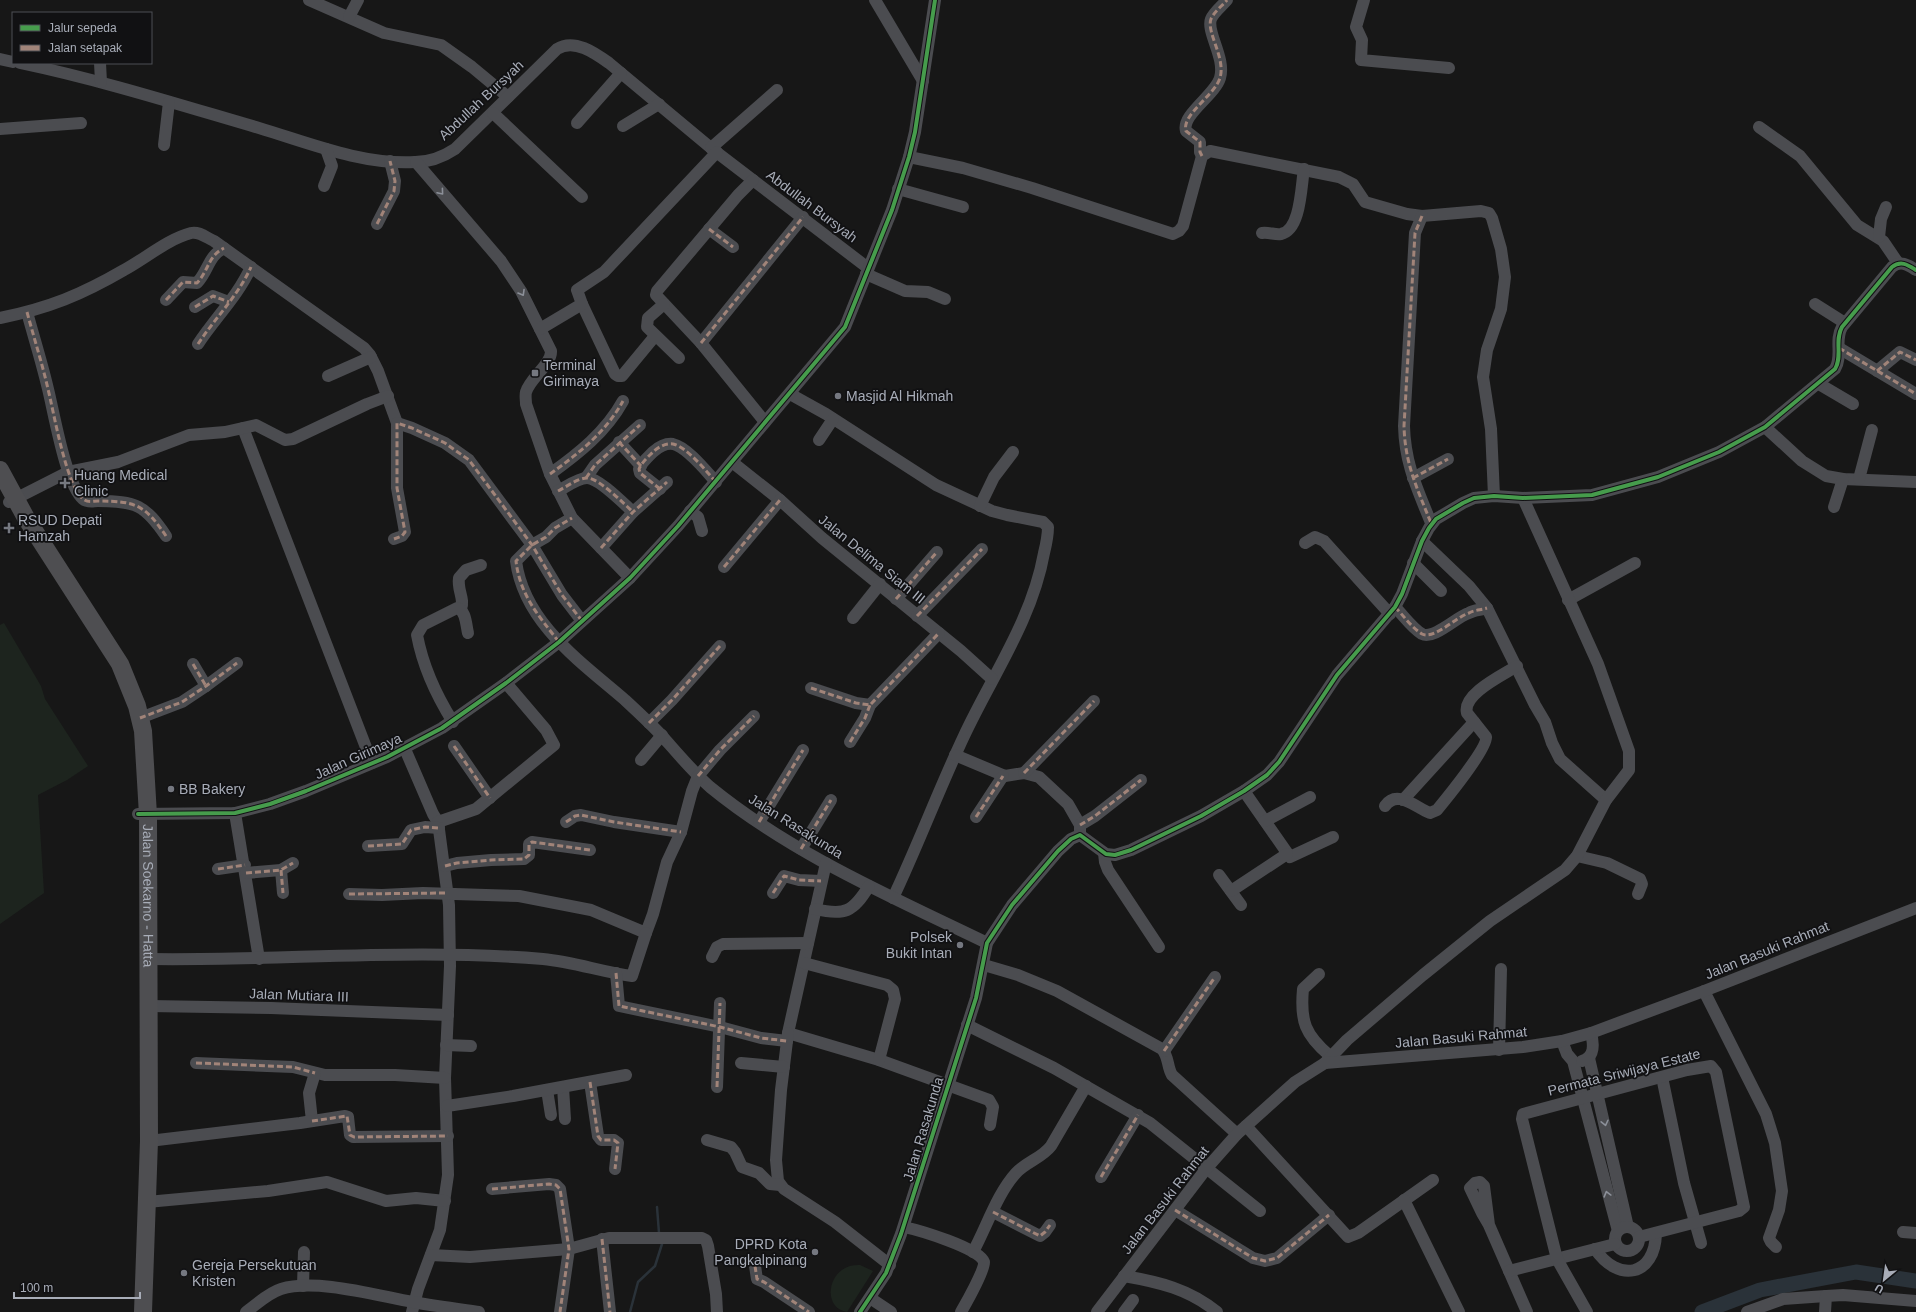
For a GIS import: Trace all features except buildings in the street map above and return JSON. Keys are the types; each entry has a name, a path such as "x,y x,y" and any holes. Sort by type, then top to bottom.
{"highway":[{"name":"Jalan Soekarno - Hatta","path":"0,470 8,496 23,529 100,647 114,674 124,700 134,735 143,815 149,959 149,1140 147,1202 141,1229 135,1312"},
{"name":"Jalan Soekarno - Hatta","path":"8,496 120,664 130,686 140,718 146,756 143,815 140,970 141,1229 143,1312"}],"street":[{"path":"309,0 390,35 441,45 472,67 508,97"},
{"path":"349,17 358,0"},
{"path":"875,0 923,81"},
{"name":"Jalan Girimaya","path":"143,815 235,813 270,804 306,791 405,749 453,722 506,683 559,642 630,578 716,482 845,327 909,157 915,132 935,0"},
{"path":"1202,156 1200,152 1200,142 1186,131 1185,125 1190,116 1214,89 1220,77 1221,62 1210,24 1214,14 1227,0"},
{"path":"1364,0 1356,27 1362,40 1361,60 1449,68"},
{"name":"Abdullah Bursyah","path":"24,64 101,82 326,149 390,161 416,162 439,157 451,151 493,113 557,49 565,45 574,45 600,56 714,150 803,217 867,271 905,291 928,292 944,299"},
{"path":"0,59 12,62"},
{"path":"100,64 101,82"},
{"path":"577,123 621,73"},
{"path":"655,336 622,376 618,376 615,374 582,304 577,290 604,272 714,150 777,90"},
{"path":"164,145 169,102"},
{"path":"623,126 659,104"},
{"path":"493,113 582,197"},
{"path":"0,129 81,123"},
{"path":"1759,128 1800,156 1858,225 1879,237 1887,245 1898,263 1916,270"},
{"path":"324,186 332,166 326,149"},
{"path":"909,157 964,168 1032,188 1173,234 1179,231 1183,226 1202,156 1207,151 1215,151 1350,181 1365,202 1412,216 1480,211 1488,213 1492,218 1501,249 1505,273 1505,293 1488,350 1483,376 1488,405 1494,496"},
{"path":"377,224 394,192 395,181 390,161"},
{"path":"416,162 501,261 521,291 550,347 552,355 526,391 526,404 550,474 572,518 630,578"},
{"path":"1262,233 1281,234 1292,228 1296,218 1304,170"},
{"path":"754,180 709,229 657,291 656,296 701,343 765,422"},
{"path":"898,189 963,207"},
{"path":"1879,237 1881,218 1886,207"},
{"path":"1422,216 1415,233 1404,446 1413,478 1431,523"},
{"path":"701,343 803,217"},
{"path":"709,229 733,247"},
{"path":"0,318 27,312 70,299 103,282 179,238 192,233 200,234 252,267 364,348 371,357 398,424 397,488 405,533 394,539"},
{"path":"166,300 183,282 197,282 206,271 214,254 224,248"},
{"path":"1024,773 1039,778 1063,799 1071,809 1080,830 1104,853 1115,855 1131,850 1201,816 1244,791 1267,775 1279,762 1337,675 1393,610 1402,594 1422,540 1431,523 1443,514 1468,500 1494,496 1523,498 1564,497 1605,493 1658,477 1700,461 1765,427 1819,384 1835,369 1840,358 1839,333 1845,323 1892,267 1898,263"},
{"path":"198,344 228,302 243,285 252,267"},
{"path":"195,307 210,296 228,302"},
{"path":"540,329 582,304"},
{"path":"664,304 648,318 646,323 647,327 679,358"},
{"path":"1815,304 1845,323"},
{"path":"27,312 68,472 84,500 134,504 153,517 166,536"},
{"path":"1839,348 1916,394"},
{"path":"1877,371 1900,352 1916,360"},
{"path":"328,376 371,357"},
{"path":"1819,384 1853,404"},
{"path":"790,394 833,419 919,476 980,506 1007,515 1043,522 1048,526 1040,575 1034,596 1014,640 992,679 955,755 919,843 894,898"},
{"path":"8,496 68,472 118,462 189,435 214,434 258,426 282,439 288,440 388,396"},
{"path":"550,474 580,453 613,417 623,401"},
{"path":"819,440 833,419"},
{"path":"398,424 412,428 445,443 463,454 474,465 532,545 562,595 582,620"},
{"path":"558,491 586,478 595,464 640,425"},
{"path":"1765,427 1788,450 1816,471 1826,476 1843,479 1859,478 1916,482"},
{"path":"243,428 372,763"},
{"path":"1859,478 1872,430"},
{"path":"600,548 633,512 663,486 640,473 640,466 619,442"},
{"path":"640,466 656,449 666,444 672,444 687,453 716,482"},
{"path":"980,506 994,478 1013,452"},
{"path":"1413,478 1448,459"},
{"name":"Jalan Delima Siam III","path":"732,462 780,500 822,538 880,584 992,679"},
{"path":"586,478 598,483 633,512"},
{"path":"1834,507 1843,479"},
{"path":"1319,974 1304,989 1303,1021 1308,1032 1328,1059 1423,976 1490,921 1556,878 1577,856 1606,800 1629,770 1629,751 1598,664 1523,498"},
{"path":"724,567 780,500"},
{"path":"690,511 699,519 702,531"},
{"path":"532,545 546,537 555,528 572,518"},
{"path":"1305,544 1314,537 1324,541 1393,610 1421,633 1429,635 1437,632 1470,612 1487,608"},
{"path":"1422,540 1460,577 1487,608 1532,699 1546,722 1552,743 1560,759 1606,800"},
{"name":"Jalan Rasakunda","path":"532,545 516,559 519,578 528,602 559,642 650,723 698,776 727,800 801,849 869,886 987,943 984,965 967,1025 904,1226 890,1265 860,1312"},
{"path":"917,616 982,549"},
{"path":"896,599 937,552"},
{"path":"1413,563 1441,591"},
{"path":"1568,600 1635,563"},
{"path":"468,633 461,609 463,602 459,587 459,578 466,570 481,565"},
{"path":"853,618 880,584"},
{"path":"453,722 438,698 426,670 417,636 423,625 454,608 461,609"},
{"path":"850,742 865,718 870,705 938,633"},
{"path":"650,723 720,646"},
{"path":"140,718 182,702 237,663"},
{"path":"193,664 206,686"},
{"path":"1385,806 1392,798 1402,800 1430,813 1437,810 1486,743 1486,737 1466,710 1469,700 1480,690 1517,666"},
{"path":"368,846 398,845 404,842 411,830 439,825 476,809 554,745 546,730 506,683"},
{"path":"811,688 856,703 870,705"},
{"path":"955,755 1003,776 1010,777 1024,773 1094,701"},
{"path":"149,959 259,959 449,955 563,961 616,973 634,975 667,862 681,832 692,791 698,776 720,750 754,716"},
{"path":"1402,800 1474,722"},
{"path":"641,760 662,735"},
{"path":"454,746 490,798"},
{"path":"405,749 439,825 448,893 449,955 445,1078 448,1136 448,1175 440,1230 412,1307"},
{"path":"759,822 803,750"},
{"path":"976,817 1003,776"},
{"path":"987,943 1012,905 1058,850 1096,816 1141,780"},
{"path":"1244,791 1290,857 1294,857 1333,837"},
{"path":"1265,821 1310,797"},
{"path":"801,849 831,800"},
{"path":"235,813 246,869 259,959"},
{"path":"566,822 575,816 581,815 614,822 681,832"},
{"path":"445,866 484,861 524,859 528,857 529,844 532,842 590,850"},
{"path":"1104,853 1108,870 1159,947"},
{"path":"1231,892 1287,854"},
{"path":"1577,856 1607,862 1640,879 1642,884 1638,894"},
{"path":"218,869 281,870 293,863"},
{"path":"826,863 788,1037 784,1066 776,1160 776,1178 784,1189 835,1222 890,1265"},
{"path":"281,870 283,893"},
{"path":"1219,875 1241,905"},
{"path":"773,893 784,876 799,880 821,882"},
{"path":"815,909 834,912 849,910 859,902 869,886"},
{"path":"349,894 448,893 519,896 570,904 591,910 646,933"},
{"name":"Jalan Basuki Rahmat","path":"1097,1312 1206,1169 1237,1134 1295,1082 1328,1059 1499,1050 1562,1041 1591,1033 1704,991 1916,908"},
{"path":"712,957 717,947 723,944 808,943"},
{"path":"804,963 887,985 893,990 895,1002 879,1060"},
{"path":"984,965 1018,975 1058,992 1150,1041 1164,1052 1172,1074 1237,1134"},
{"path":"1499,1050 1501,969"},
{"path":"616,973 619,1006 720,1027 761,1038 788,1037 879,1060 991,1102 993,1107 990,1125"},
{"path":"1164,1052 1215,977"},
{"path":"1704,991 1766,1114 1775,1143 1782,1191 1779,1210 1769,1238 1776,1248"},
{"path":"717,1087 720,1003"},
{"name":"Jalan Mutiara III","path":"149,1006 271,1008 448,1016"},
{"path":"967,1025 1086,1086 1138,1115 1164,1132 1206,1169 1260,1211"},
{"path":"1591,1033 1594,1047 1589,1058 1598,1094 1623,1229"},
{"path":"1562,1041 1566,1054 1573,1061 1582,1098 1623,1229"},
{"path":"446,1045 471,1046"},
{"path":"1573,1061 1581,1062 1589,1058"},
{"path":"196,1063 293,1066 325,1075 395,1075 445,1078"},
{"path":"741,1063 784,1066"},
{"name":"Permata Sriwijaya Estate","path":"1587,1312 1557,1259 1522,1117 1524,1113 1662,1076 1709,1066 1713,1067 1716,1072 1745,1204 1743,1209 1639,1237"},
{"path":"312,1121 310,1093 315,1072"},
{"path":"447,1106 547,1090 626,1075"},
{"path":"1662,1076 1684,1183 1701,1244"},
{"path":"590,1082 598,1136 601,1140 614,1140 618,1143 615,1169"},
{"path":"973,1252 1008,1184 1017,1172 1051,1146 1086,1086"},
{"path":"563,1087 565,1118"},
{"path":"547,1090 552,1115"},
{"path":"1101,1177 1138,1115"},
{"path":"149,1140 346,1116 350,1135 354,1137 448,1136"},
{"path":"1246,1126 1346,1236 1350,1238 1434,1180"},
{"path":"707,1140 731,1148 735,1152 742,1167 759,1173 770,1184 780,1184"},
{"path":"147,1202 268,1191 327,1182 337,1184 382,1200 416,1198 445,1201"},
{"path":"492,1188 550,1184 556,1185 560,1189 569,1249 560,1312"},
{"path":"1404,1200 1459,1312"},
{"path":"1175,1210 1253,1258 1265,1261 1277,1258 1329,1216"},
{"path":"993,1212 1037,1235 1041,1235 1045,1232 1050,1225"},
{"path":"1489,1225 1527,1312"},
{"path":"904,1226 940,1237 973,1252 983,1260 984,1264 961,1312"},
{"path":"1623,1229 1635,1231 1639,1237 1639,1242 1632,1250 1623,1251 1615,1244 1615,1237 1623,1229"},
{"path":"1904,1232 1916,1233"},
{"path":"1595,1248 1610,1265 1623,1270 1637,1270 1651,1258 1656,1233"},
{"path":"431,1255 470,1257 569,1249 602,1239 616,1238 704,1239 707,1243 710,1256 717,1312"},
{"path":"602,1239 610,1312"},
{"path":"1509,1271 1615,1244"},
{"path":"303,1286 304,1252"},
{"path":"756,1266 753,1279 764,1282 809,1312"},
{"path":"1124,1276 1172,1286 1200,1300 1217,1312"},
{"path":"246,1312 276,1291 303,1286 340,1289 412,1307 480,1312"},
{"path":"1747,1312 1783,1299 1826,1296 1843,1295 1916,1301"},
{"path":"1825,1312 1826,1296"},
{"path":"870,1298 891,1312"},
{"path":"1124,1312 1133,1300"}],"shaded area":[{"path":"4,623 41,686 45,699 88,766 67,780 38,795 44,893 0,924 0,625"},
{"path":"860,1265 873,1271 847,1312 838,1309 833,1303 831,1295 831,1286 835,1278 841,1271 849,1266"}],"waterway":[{"path":"657,1207 659,1233"},
{"path":"630,1312 638,1282 655,1266 662,1244"},
{"path":"1702,1312 1760,1290 1856,1272 1916,1281"}],"marked path":[{"path":"1202,156 1200,152 1200,142 1186,131 1186,125 1188,118 1217,85 1220,78 1220,62 1210,24 1212,16 1227,0"},
{"path":"377,224 394,191 395,181 390,161"},
{"path":"1422,216 1415,233 1404,426 1409,464 1431,523"},
{"path":"701,343 803,217"},
{"path":"709,229 733,247"},
{"path":"166,300 183,282 197,283 215,255 224,248"},
{"path":"198,344 240,288 251,267"},
{"path":"195,307 213,296 229,302"},
{"path":"27,312 46,379 61,448 71,479 77,491 83,499 90,502 122,502 138,507 152,517 166,536"},
{"path":"1839,348 1916,394"},
{"path":"1877,371 1900,352 1916,360"},
{"path":"550,474 591,442 608,423 623,401"},
{"path":"394,539 402,536 405,532 397,488 397,423 445,443 469,460 532,545 562,595 582,621"},
{"path":"586,478 595,465 640,425"},
{"path":"619,442 641,466"},
{"path":"660,489 640,473 639,469 643,462 655,450 668,444 673,444 684,450 696,460 716,482"},
{"path":"1413,478 1448,459"},
{"path":"558,491 580,479 592,479 611,492 633,512"},
{"path":"601,548 633,512 667,482"},
{"path":"724,567 780,500"},
{"path":"559,642 531,604 521,584 516,561 532,545 546,537 555,528 572,518"},
{"path":"917,616 982,549"},
{"path":"896,599 937,552"},
{"path":"1395,607 1415,628 1422,634 1427,635 1439,631 1464,615 1487,608"},
{"path":"811,688 856,703 870,705 939,633"},
{"path":"649,723 672,700 720,646"},
{"path":"140,718 182,702 237,663"},
{"path":"193,664 206,686"},
{"path":"1024,773 1094,701"},
{"path":"850,742 865,718 870,705"},
{"path":"698,776 720,750 754,716"},
{"path":"454,746 490,798"},
{"path":"759,822 803,750"},
{"path":"976,817 1003,776"},
{"path":"1080,825 1095,816 1141,780"},
{"path":"801,849 831,800"},
{"path":"566,822 575,816 581,815 614,822 681,832"},
{"path":"368,846 402,844 411,830 425,827 439,828"},
{"path":"445,866 457,863 524,859 529,855 529,844 532,842 590,850"},
{"path":"246,873 281,870 293,863"},
{"path":"218,869 245,865"},
{"path":"281,870 283,893"},
{"path":"773,893 784,876 799,880 821,881"},
{"path":"349,894 448,893"},
{"path":"616,973 619,1006 720,1027 761,1038 787,1041"},
{"path":"1164,1051 1215,977"},
{"path":"717,1087 720,1003"},
{"path":"196,1063 293,1067 315,1073"},
{"path":"590,1082 598,1136 601,1140 614,1140 618,1143 615,1169"},
{"path":"1101,1177 1138,1115"},
{"path":"312,1121 347,1116 350,1135 354,1137 448,1136"},
{"path":"492,1189 549,1184 556,1185 560,1189 569,1249 560,1312"},
{"path":"1175,1210 1253,1258 1265,1261 1277,1258 1329,1215"},
{"path":"993,1212 1040,1236 1050,1225"},
{"path":"602,1239 610,1312"},
{"path":"755,1266 757,1279 764,1282 809,1312"}],"cycle path":[{"path":"138,814 235,813 270,804 306,791 387,757 442,728 506,683 559,642 630,578 678,526 845,327 892,210 909,157 915,132 935,0"},
{"path":"860,1312 886,1273 901,1234 976,998 987,943 1012,905 1058,851 1071,839 1080,835 1106,854 1115,855 1131,850 1201,816 1244,791 1267,775 1279,762 1337,675 1395,607 1402,594 1422,541 1436,519 1474,498 1494,496 1523,498 1592,495 1658,477 1719,452 1765,427 1835,369 1838,359 1839,338 1842,327 1892,267 1901,264 1907,265 1916,270"}],"place":[{"name":"Terminal Girimaya","path":"535,373"},
{"name":"Masjid Al Hikmah","path":"838,396"},
{"name":"Huang Medical Clinic","path":"65,483"},
{"name":"RSUD Depati Hamzah","path":"9,528"},
{"name":"BB Bakery","path":"171,789"},
{"name":"Polsek Bukit Intan","path":"960,945"},
{"name":"DPRD Kota Pangkalpinang","path":"815,1252"},
{"name":"Gereja Persekutuan Kristen","path":"184,1273"}]}
